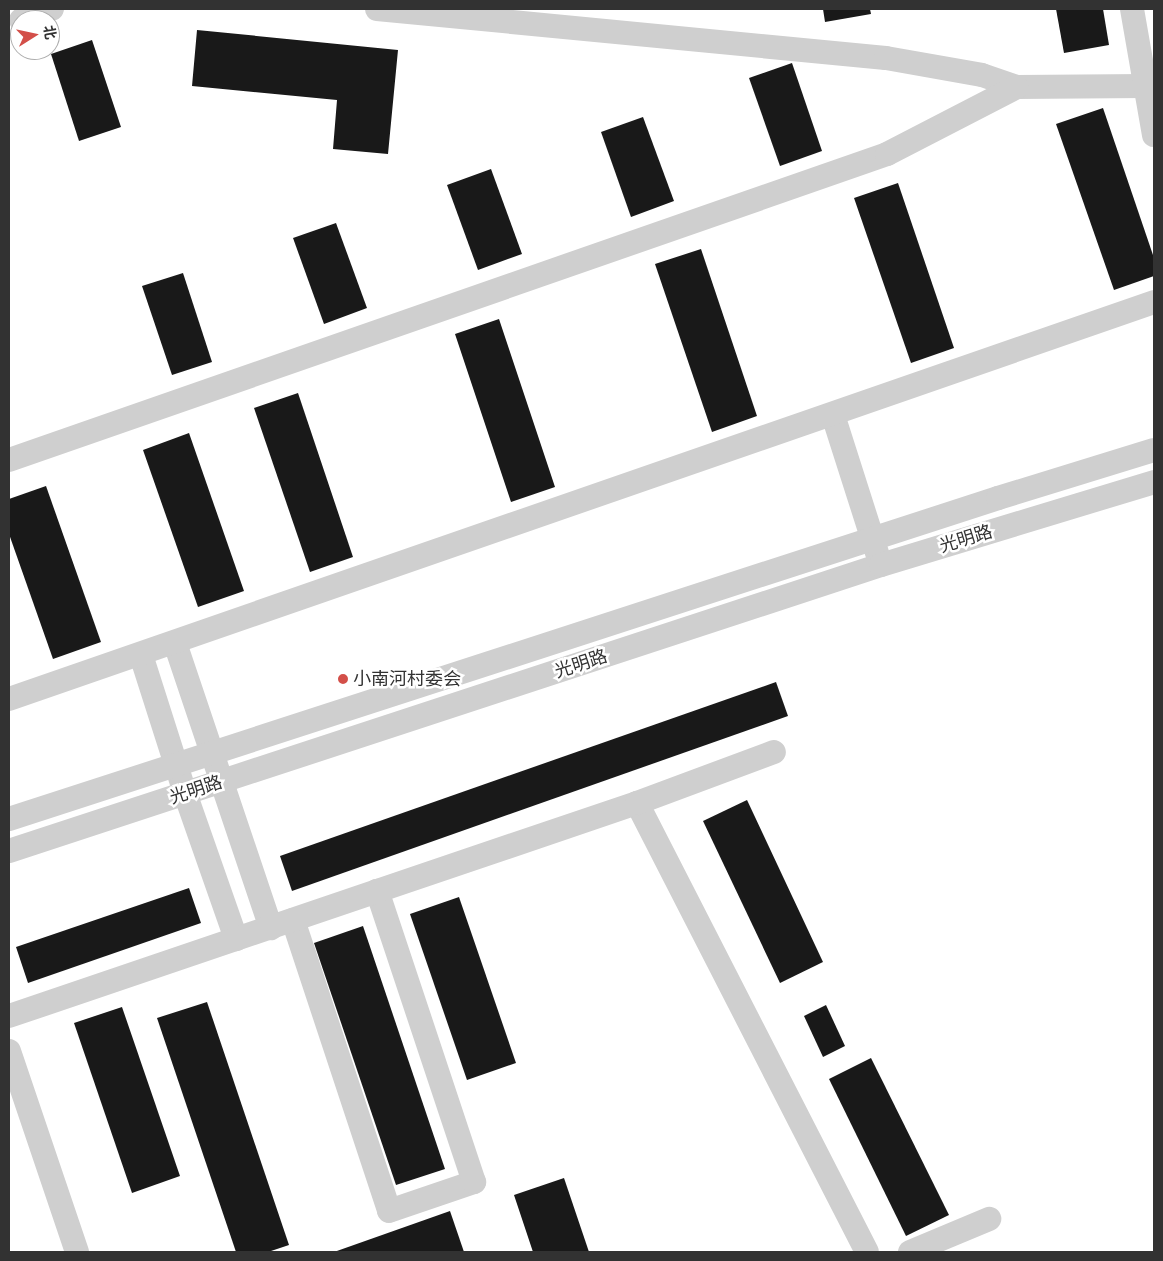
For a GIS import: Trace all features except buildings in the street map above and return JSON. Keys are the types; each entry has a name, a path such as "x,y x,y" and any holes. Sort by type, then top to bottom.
{"street":[{"path":"377,9 886,58 982,75 1017,87 1146,86"},
{"path":"1132,9 1154,135"},
{"path":"9,460 887,154 1017,87"},
{"path":"9,699 1154,302"},
{"path":"832,415 881,565"},
{"name":"光明路","path":"9,819 872,538 1154,450"},
{"name":"光明路","path":"9,851 881,565 1154,482"},
{"path":"175,643 220,782 271,928"},
{"path":"140,655 185,793 236,939"},
{"path":"9,1016 637,803 774,752"},
{"path":"637,803 867,1252"},
{"path":"293,920 389,1211 474,1182 377,891"},
{"path":"9,1052 77,1252"},
{"path":"910,1252 989,1219"}],"place":[{"name":"小南河村委会","path":"343,679"}]}
